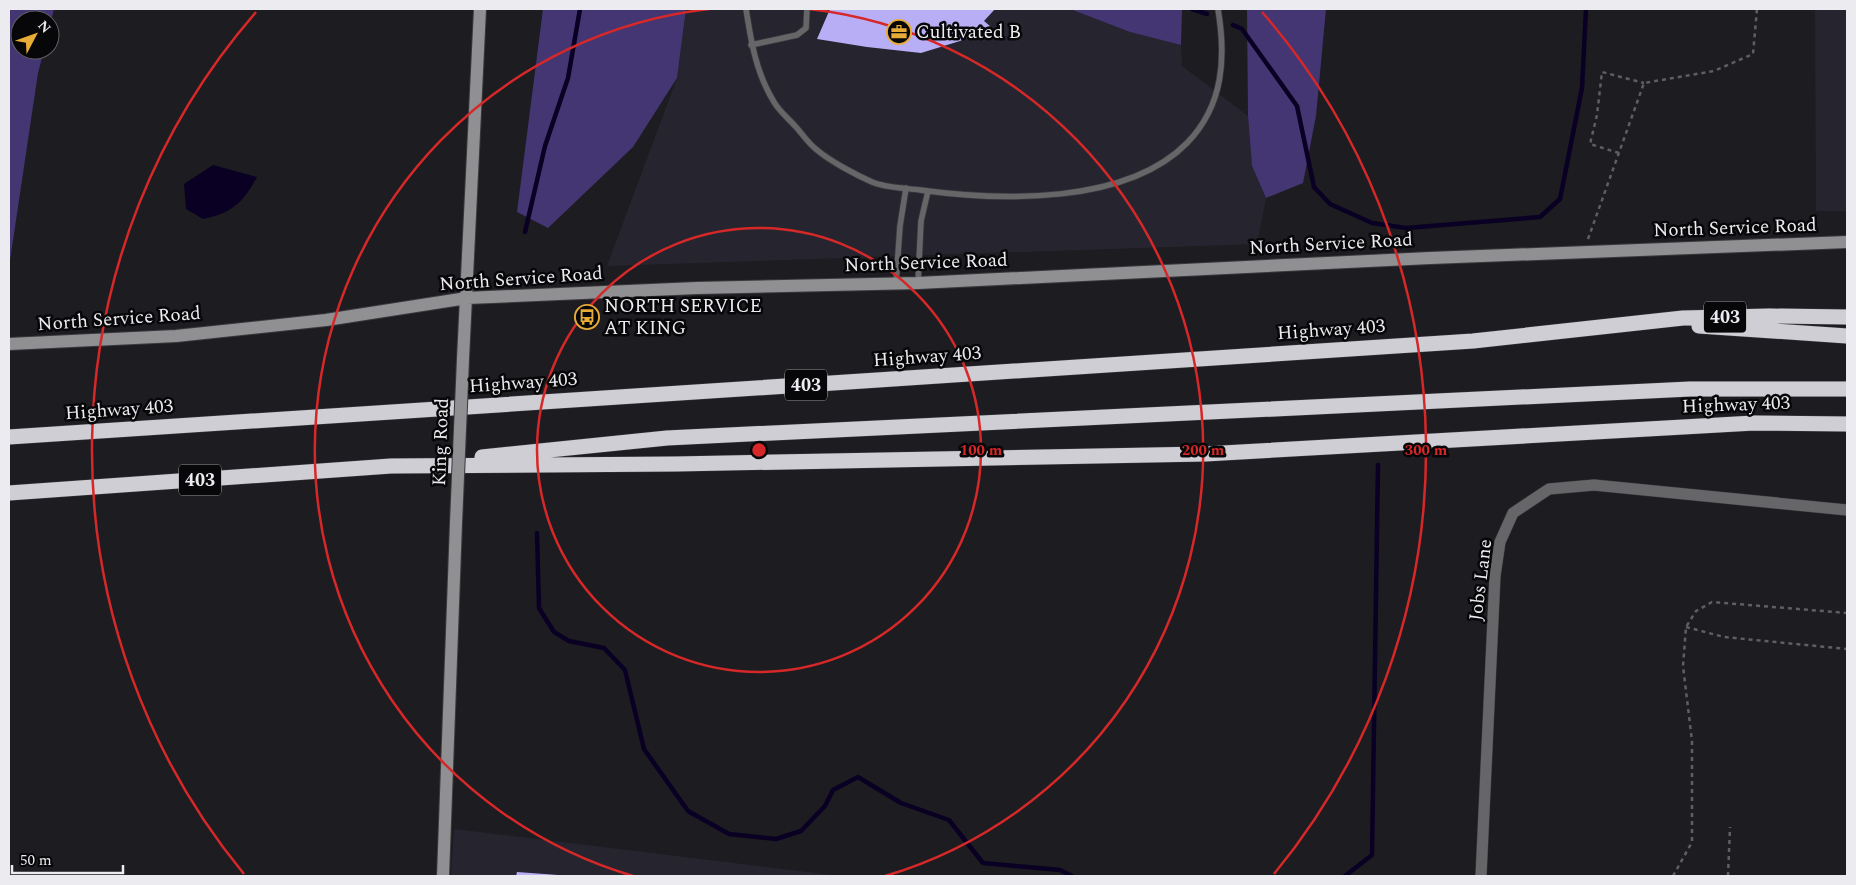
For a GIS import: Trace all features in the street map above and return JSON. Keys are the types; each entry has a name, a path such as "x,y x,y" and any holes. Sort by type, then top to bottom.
{"highway":[{"name":"Highway 403","path":"9,437 1473,341 1683,318 1847,318"},
{"path":"1602,326 1699,326 1847,336"},
{"path":"391,466 667,438 1690,389 1847,389"},
{"name":"Highway 403","path":"9,493 391,466 686,464 1204,454 1754,423 1847,424"}],"street":[{"name":"King Road","path":"443,876 463,358 480,9"},
{"name":"North Service Road","path":"9,344 186,335 326,320 467,298 697,288 896,284 1583,252 1847,242"},
{"name":"Jobs Lane","path":"1481,876 1495,576 1500,542 1513,513 1549,489 1594,485 1847,510"}],"lane":[{"path":"746,9 754,57 774,103 816,150 874,183 973,197 1012,198 1049,196 1088,189 1139,175 1168,159 1188,142 1204,118 1215,96 1222,71 1223,41 1218,9"},
{"path":"751,45 797,35 806,28 807,9"},
{"path":"896,284 900,226 906,188"},
{"path":"918,283 921,221 928,191"}],"path":[{"path":"1619,153 1590,144 1597,115 1602,72 1644,83 1714,71 1753,54 1757,9"},
{"path":"1583,252 1644,83"},
{"path":"1673,876 1692,842 1692,741 1683,666 1686,627 1696,611 1712,602 1847,613"},
{"path":"1686,627 1724,637 1847,648"},
{"path":"1728,876 1730,827"}],"shaded area":[{"path":"9,9 54,9 10,10 10,60 41,60 9,267"},
{"path":"543,9 686,9 677,78 633,147 548,228 517,212"},
{"path":"686,9 1070,9 1130,32 1181,45 1182,66 1248,116 1252,166 1266,198 1257,244 607,266 677,78"},
{"path":"1070,9 1182,9 1181,45 1130,32"},
{"path":"1247,9 1326,9 1316,116 1303,183 1266,198 1252,166 1248,116"},
{"path":"1815,9 1847,9 1847,211 1816,211"},
{"path":"213,165 257,177 247,194 236,206 222,214 203,219 186,209 184,184"},
{"path":"454,829 840,876 451,876"}],"building":[{"name":"Cultivated B","path":"830,9 995,9 984,21 990,26 960,41 921,53 817,39"},
{"path":"517,872 558,875 558,876 516,876"}],"waterway":[{"path":"525,232 545,146 568,78 580,9"},
{"path":"1192,9 1207,14"},
{"path":"1233,25 1242,29 1297,106 1314,187 1330,204 1372,223 1406,228 1540,217 1560,199 1582,88 1586,9"},
{"path":"1345,876 1372,855 1378,465"},
{"path":"537,533 539,608 554,632 569,641 604,648 625,670 644,749 688,811 729,834 776,839 801,831 825,806 833,790 858,777 901,803 949,820 983,863 1060,870 1072,876"}],"place":[{"name":"Cultivated B","path":"899,32"},
{"name":"NORTH SERVICE AT KING","path":"587,317"}]}
